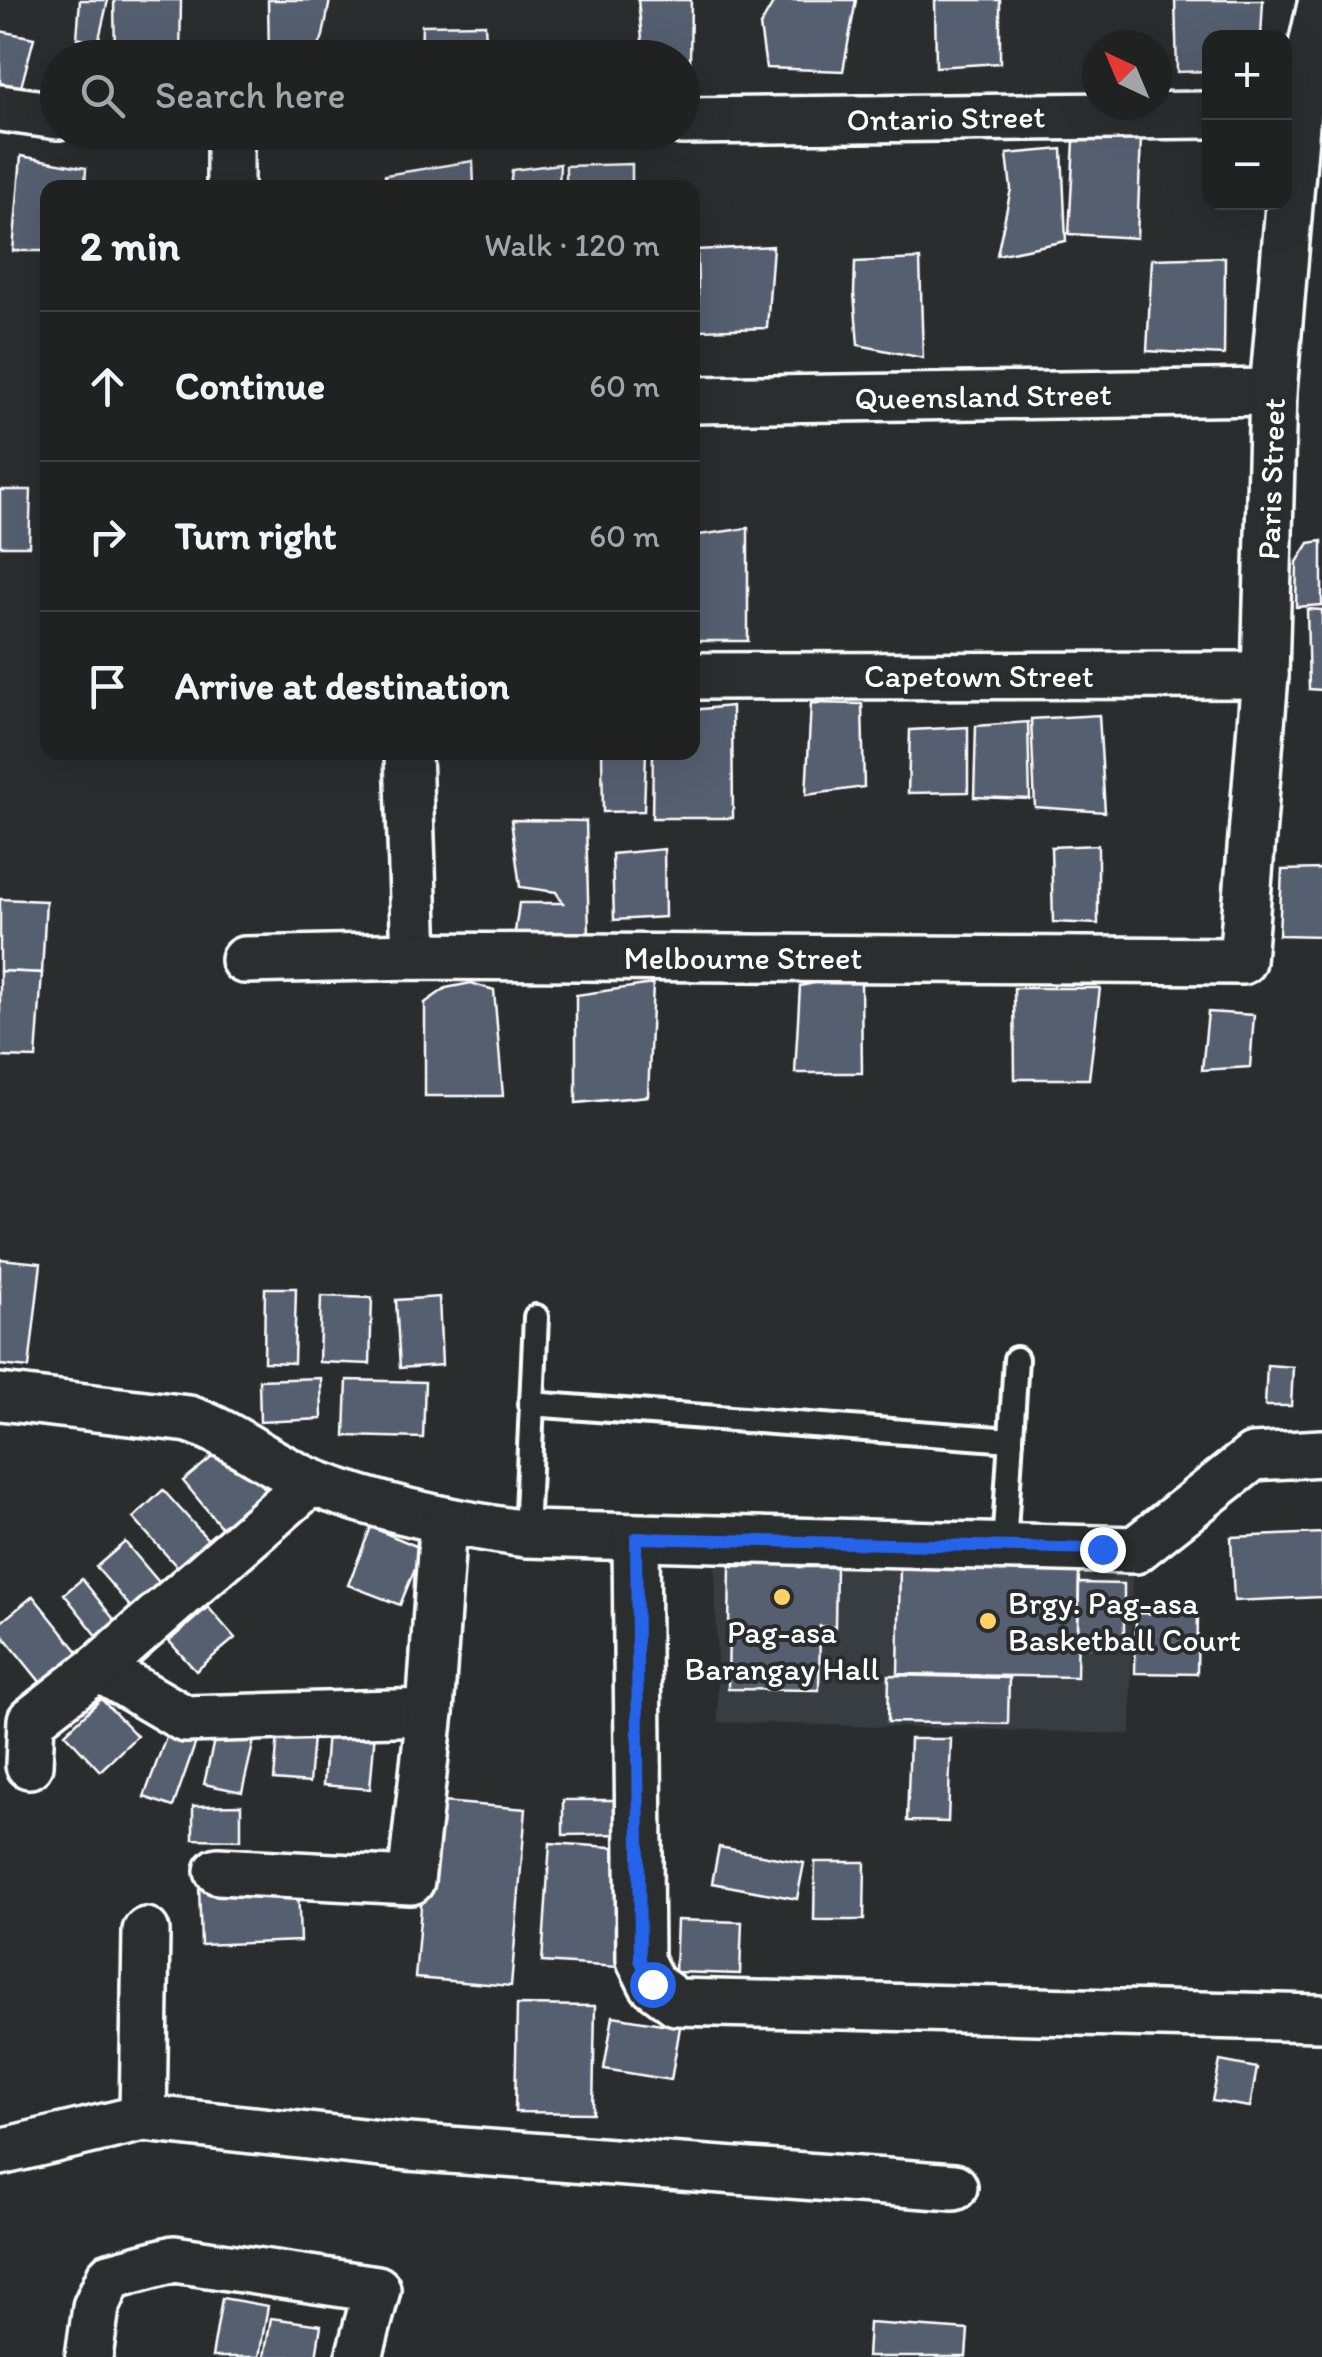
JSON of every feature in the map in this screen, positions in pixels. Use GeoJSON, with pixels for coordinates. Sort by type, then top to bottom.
{"type":"FeatureCollection","features":[{"type":"Feature","properties":{"kind":"street","name":"Paris Street"},"geometry":{"type":"LineString","coordinates":[[1292,110],[1322,0]]}},
{"type":"Feature","properties":{"kind":"street"},"geometry":{"type":"LineString","coordinates":[[0,108],[40,114]]}},
{"type":"Feature","properties":{"kind":"street","name":"Ontario Street"},"geometry":{"type":"LineString","coordinates":[[700,121],[1202,114]]}},
{"type":"Feature","properties":{"kind":"street","name":"Paris Street"},"geometry":{"type":"LineString","coordinates":[[1242,961],[1265,675],[1273,392],[1291,120]]}},
{"type":"Feature","properties":{"kind":"street"},"geometry":{"type":"LineString","coordinates":[[230,150],[230,180]]}},
{"type":"Feature","properties":{"kind":"street","name":"Queensland Street"},"geometry":{"type":"LineString","coordinates":[[700,400],[1273,392]]}},
{"type":"Feature","properties":{"kind":"street","name":"Capetown Street"},"geometry":{"type":"LineString","coordinates":[[700,676],[1265,675]]}},
{"type":"Feature","properties":{"kind":"street"},"geometry":{"type":"LineString","coordinates":[[408,760],[414,956]]}},
{"type":"Feature","properties":{"kind":"street","name":"Melbourne Street"},"geometry":{"type":"LineString","coordinates":[[244,960],[414,956],[1242,961]]}},
{"type":"Feature","properties":{"kind":"street"},"geometry":{"type":"LineString","coordinates":[[0,1397],[189,1419],[216,1428],[311,1482],[443,1523],[526,1534],[1135,1550],[1252,1457],[1322,1453]]}},
{"type":"Feature","properties":{"kind":"street"},"geometry":{"type":"LineString","coordinates":[[29,1765],[31,1720],[98,1668],[311,1482]]}},
{"type":"Feature","properties":{"kind":"street"},"geometry":{"type":"LineString","coordinates":[[218,1871],[410,1881],[430,1712],[443,1523]]}},
{"type":"Feature","properties":{"kind":"street"},"geometry":{"type":"LineString","coordinates":[[636,1538],[640,1960],[652,1984],[676,2002],[1320,2018]]}},
{"type":"Feature","properties":{"kind":"street"},"geometry":{"type":"LineString","coordinates":[[98,1668],[185,1719],[430,1712]]}},
{"type":"Feature","properties":{"kind":"street"},"geometry":{"type":"LineString","coordinates":[[143,2118],[146,1931]]}},
{"type":"Feature","properties":{"kind":"street"},"geometry":{"type":"LineString","coordinates":[[0,2152],[143,2118],[426,2148],[954,2186]]}},
{"type":"Feature","properties":{"kind":"street"},"geometry":{"type":"LineString","coordinates":[[89,2357],[96,2307],[110,2276],[174,2258],[377,2290],[359,2357]]}},
{"type":"Feature","properties":{"kind":"lane"},"geometry":{"type":"LineString","coordinates":[[526,1534],[536,1316]]}},
{"type":"Feature","properties":{"kind":"lane"},"geometry":{"type":"LineString","coordinates":[[1004,1547],[1016,1359]]}},
{"type":"Feature","properties":{"kind":"lane"},"geometry":{"type":"LineString","coordinates":[[530,1404],[1011,1440]]}},
{"type":"Feature","properties":{"kind":"shaded area"},"geometry":{"type":"Polygon","coordinates":[[[715,1557],[1132,1563],[1131,1734],[718,1722],[715,1557]]]}},
{"type":"Feature","properties":{"kind":"building"},"geometry":{"type":"Polygon","coordinates":[[[80,0],[108,0],[99,40],[77,38],[80,0]]]}},
{"type":"Feature","properties":{"kind":"building"},"geometry":{"type":"Polygon","coordinates":[[[114,0],[181,0],[180,40],[115,40],[114,0]]]}},
{"type":"Feature","properties":{"kind":"building"},"geometry":{"type":"Polygon","coordinates":[[[268,0],[330,0],[321,40],[269,40],[268,0]]]}},
{"type":"Feature","properties":{"kind":"building"},"geometry":{"type":"Polygon","coordinates":[[[638,0],[691,0],[690,40],[642,40],[638,0]]]}},
{"type":"Feature","properties":{"kind":"building"},"geometry":{"type":"Polygon","coordinates":[[[775,0],[856,0],[843,71],[766,68],[760,26],[775,0]]]}},
{"type":"Feature","properties":{"kind":"building"},"geometry":{"type":"Polygon","coordinates":[[[935,0],[1000,0],[1000,63],[936,67],[935,0]]]}},
{"type":"Feature","properties":{"kind":"building"},"geometry":{"type":"Polygon","coordinates":[[[1175,0],[1263,0],[1261,30],[1202,30],[1202,71],[1177,72],[1175,0]]]}},
{"type":"Feature","properties":{"kind":"building"},"geometry":{"type":"Polygon","coordinates":[[[485,24],[486,40],[422,40],[422,25],[485,24]]]}},
{"type":"Feature","properties":{"kind":"building"},"geometry":{"type":"Polygon","coordinates":[[[0,31],[34,38],[21,87],[0,86],[0,31]]]}},
{"type":"Feature","properties":{"kind":"building"},"geometry":{"type":"Polygon","coordinates":[[[1141,137],[1137,238],[1069,234],[1074,141],[1141,137]]]}},
{"type":"Feature","properties":{"kind":"building"},"geometry":{"type":"Polygon","coordinates":[[[1062,149],[1066,241],[997,255],[1011,189],[1007,154],[1062,149]]]}},
{"type":"Feature","properties":{"kind":"building"},"geometry":{"type":"Polygon","coordinates":[[[21,156],[86,168],[85,180],[40,180],[40,251],[13,251],[21,156]]]}},
{"type":"Feature","properties":{"kind":"building"},"geometry":{"type":"Polygon","coordinates":[[[473,161],[474,180],[385,180],[385,175],[473,161]]]}},
{"type":"Feature","properties":{"kind":"building"},"geometry":{"type":"Polygon","coordinates":[[[560,164],[559,180],[511,180],[512,170],[560,164]]]}},
{"type":"Feature","properties":{"kind":"building"},"geometry":{"type":"Polygon","coordinates":[[[632,164],[632,180],[566,180],[566,166],[632,164]]]}},
{"type":"Feature","properties":{"kind":"building"},"geometry":{"type":"Polygon","coordinates":[[[773,246],[767,328],[700,330],[700,250],[773,246]]]}},
{"type":"Feature","properties":{"kind":"building"},"geometry":{"type":"Polygon","coordinates":[[[1225,257],[1224,355],[1147,351],[1152,259],[1225,257]]]}},
{"type":"Feature","properties":{"kind":"building"},"geometry":{"type":"Polygon","coordinates":[[[920,259],[923,358],[858,345],[855,262],[920,259]]]}},
{"type":"Feature","properties":{"kind":"building"},"geometry":{"type":"Polygon","coordinates":[[[0,490],[31,490],[29,546],[0,546],[0,490]]]}},
{"type":"Feature","properties":{"kind":"building"},"geometry":{"type":"Polygon","coordinates":[[[748,528],[748,641],[700,641],[700,535],[748,528]]]}},
{"type":"Feature","properties":{"kind":"building"},"geometry":{"type":"Polygon","coordinates":[[[1322,541],[1322,605],[1296,607],[1297,562],[1309,543],[1322,541]]]}},
{"type":"Feature","properties":{"kind":"building"},"geometry":{"type":"Polygon","coordinates":[[[1307,609],[1322,610],[1322,690],[1309,689],[1307,609]]]}},
{"type":"Feature","properties":{"kind":"building"},"geometry":{"type":"Polygon","coordinates":[[[811,703],[862,704],[864,787],[806,795],[811,703]]]}},
{"type":"Feature","properties":{"kind":"building"},"geometry":{"type":"Polygon","coordinates":[[[732,706],[733,818],[652,818],[653,760],[700,760],[700,709],[732,706]]]}},
{"type":"Feature","properties":{"kind":"building"},"geometry":{"type":"Polygon","coordinates":[[[1099,715],[1105,812],[1035,807],[1031,719],[1099,715]]]}},
{"type":"Feature","properties":{"kind":"building"},"geometry":{"type":"Polygon","coordinates":[[[1028,722],[1030,799],[974,797],[976,726],[1028,722]]]}},
{"type":"Feature","properties":{"kind":"building"},"geometry":{"type":"Polygon","coordinates":[[[968,727],[968,792],[908,793],[910,730],[968,727]]]}},
{"type":"Feature","properties":{"kind":"building"},"geometry":{"type":"Polygon","coordinates":[[[602,760],[646,760],[644,811],[603,812],[602,760]]]}},
{"type":"Feature","properties":{"kind":"building"},"geometry":{"type":"Polygon","coordinates":[[[511,820],[586,821],[589,935],[514,939],[519,903],[563,903],[556,892],[520,887],[511,820]]]}},
{"type":"Feature","properties":{"kind":"building"},"geometry":{"type":"Polygon","coordinates":[[[1098,845],[1098,924],[1053,922],[1051,847],[1098,845]]]}},
{"type":"Feature","properties":{"kind":"building"},"geometry":{"type":"Polygon","coordinates":[[[664,849],[665,917],[614,920],[612,854],[664,849]]]}},
{"type":"Feature","properties":{"kind":"building"},"geometry":{"type":"Polygon","coordinates":[[[1322,869],[1322,936],[1279,935],[1282,870],[1322,869]]]}},
{"type":"Feature","properties":{"kind":"building"},"geometry":{"type":"Polygon","coordinates":[[[0,899],[46,901],[42,973],[0,971],[0,899]]]}},
{"type":"Feature","properties":{"kind":"building"},"geometry":{"type":"Polygon","coordinates":[[[0,971],[42,973],[36,1058],[0,1057],[0,971]]]}},
{"type":"Feature","properties":{"kind":"building"},"geometry":{"type":"Polygon","coordinates":[[[824,981],[861,983],[862,1073],[795,1073],[800,986],[824,981]]]}},
{"type":"Feature","properties":{"kind":"building"},"geometry":{"type":"Polygon","coordinates":[[[471,983],[494,990],[503,1096],[425,1096],[425,1003],[446,988],[471,983]]]}},
{"type":"Feature","properties":{"kind":"building"},"geometry":{"type":"Polygon","coordinates":[[[653,984],[648,1096],[576,1103],[576,995],[653,984]]]}},
{"type":"Feature","properties":{"kind":"building"},"geometry":{"type":"Polygon","coordinates":[[[1014,988],[1100,988],[1089,1079],[1015,1079],[1014,988]]]}},
{"type":"Feature","properties":{"kind":"building"},"geometry":{"type":"Polygon","coordinates":[[[1208,1012],[1254,1015],[1250,1067],[1202,1070],[1208,1012]]]}},
{"type":"Feature","properties":{"kind":"building"},"geometry":{"type":"Polygon","coordinates":[[[0,1259],[41,1263],[29,1368],[0,1365],[0,1259]]]}},
{"type":"Feature","properties":{"kind":"building"},"geometry":{"type":"Polygon","coordinates":[[[265,1288],[296,1288],[294,1363],[264,1362],[265,1288]]]}},
{"type":"Feature","properties":{"kind":"building"},"geometry":{"type":"Polygon","coordinates":[[[321,1296],[372,1298],[370,1364],[319,1362],[321,1296]]]}},
{"type":"Feature","properties":{"kind":"building"},"geometry":{"type":"Polygon","coordinates":[[[439,1297],[442,1365],[400,1368],[396,1300],[439,1297]]]}},
{"type":"Feature","properties":{"kind":"building"},"geometry":{"type":"Polygon","coordinates":[[[1267,1365],[1293,1367],[1291,1406],[1265,1406],[1267,1365]]]}},
{"type":"Feature","properties":{"kind":"building"},"geometry":{"type":"Polygon","coordinates":[[[321,1378],[322,1419],[260,1422],[259,1380],[321,1378]]]}},
{"type":"Feature","properties":{"kind":"building"},"geometry":{"type":"Polygon","coordinates":[[[347,1380],[425,1382],[423,1438],[345,1436],[347,1380]]]}},
{"type":"Feature","properties":{"kind":"building"},"geometry":{"type":"Polygon","coordinates":[[[228,1444],[271,1496],[226,1533],[183,1481],[228,1444]]]}},
{"type":"Feature","properties":{"kind":"building"},"geometry":{"type":"Polygon","coordinates":[[[163,1490],[220,1553],[189,1580],[133,1518],[163,1490]]]}},
{"type":"Feature","properties":{"kind":"building"},"geometry":{"type":"Polygon","coordinates":[[[371,1527],[423,1549],[400,1605],[348,1585],[371,1527]]]}},
{"type":"Feature","properties":{"kind":"building"},"geometry":{"type":"Polygon","coordinates":[[[1322,1533],[1322,1597],[1234,1601],[1231,1537],[1322,1533]]]}},
{"type":"Feature","properties":{"kind":"building"},"geometry":{"type":"Polygon","coordinates":[[[125,1542],[168,1593],[140,1618],[96,1567],[125,1542]]]}},
{"type":"Feature","properties":{"kind":"building","name":"Pag-asa Barangay Hall"},"geometry":{"type":"Polygon","coordinates":[[[755,1559],[798,1560],[798,1567],[836,1567],[835,1627],[820,1626],[819,1690],[728,1689],[730,1566],[755,1566],[755,1559]]]}},
{"type":"Feature","properties":{"kind":"building","name":"Brgy. Pag-asa Basketball Court"},"geometry":{"type":"Polygon","coordinates":[[[900,1565],[1079,1569],[1077,1677],[898,1674],[900,1565]]]}},
{"type":"Feature","properties":{"kind":"building"},"geometry":{"type":"Polygon","coordinates":[[[82,1579],[120,1627],[102,1642],[64,1594],[82,1579]]]}},
{"type":"Feature","properties":{"kind":"building"},"geometry":{"type":"Polygon","coordinates":[[[1079,1583],[1124,1584],[1124,1646],[1078,1647],[1079,1583]]]}},
{"type":"Feature","properties":{"kind":"building"},"geometry":{"type":"Polygon","coordinates":[[[33,1596],[79,1653],[41,1683],[0,1632],[0,1623],[33,1596]]]}},
{"type":"Feature","properties":{"kind":"building"},"geometry":{"type":"Polygon","coordinates":[[[208,1607],[235,1638],[196,1671],[169,1641],[208,1607]]]}},
{"type":"Feature","properties":{"kind":"building"},"geometry":{"type":"Polygon","coordinates":[[[1136,1613],[1198,1614],[1197,1674],[1135,1673],[1136,1613]]]}},
{"type":"Feature","properties":{"kind":"building"},"geometry":{"type":"Polygon","coordinates":[[[889,1675],[1009,1678],[1008,1724],[888,1722],[889,1675]]]}},
{"type":"Feature","properties":{"kind":"building"},"geometry":{"type":"Polygon","coordinates":[[[101,1699],[137,1736],[100,1771],[65,1733],[101,1699]]]}},
{"type":"Feature","properties":{"kind":"building"},"geometry":{"type":"Polygon","coordinates":[[[328,1717],[376,1720],[370,1789],[323,1785],[328,1717]]]}},
{"type":"Feature","properties":{"kind":"building"},"geometry":{"type":"Polygon","coordinates":[[[279,1723],[314,1725],[309,1783],[274,1780],[279,1723]]]}},
{"type":"Feature","properties":{"kind":"building"},"geometry":{"type":"Polygon","coordinates":[[[170,1726],[198,1736],[173,1807],[144,1797],[170,1726]]]}},
{"type":"Feature","properties":{"kind":"building"},"geometry":{"type":"Polygon","coordinates":[[[217,1727],[255,1736],[242,1792],[204,1784],[217,1727]]]}},
{"type":"Feature","properties":{"kind":"building"},"geometry":{"type":"Polygon","coordinates":[[[910,1739],[951,1739],[948,1822],[907,1821],[910,1739]]]}},
{"type":"Feature","properties":{"kind":"building"},"geometry":{"type":"Polygon","coordinates":[[[563,1800],[623,1800],[624,1834],[563,1835],[563,1800]]]}},
{"type":"Feature","properties":{"kind":"building"},"geometry":{"type":"Polygon","coordinates":[[[430,1801],[526,1809],[511,1986],[415,1978],[430,1801]]]}},
{"type":"Feature","properties":{"kind":"building"},"geometry":{"type":"Polygon","coordinates":[[[241,1805],[241,1840],[193,1839],[193,1806],[241,1805]]]}},
{"type":"Feature","properties":{"kind":"building"},"geometry":{"type":"Polygon","coordinates":[[[550,1843],[626,1848],[618,1967],[542,1962],[550,1843]]]}},
{"type":"Feature","properties":{"kind":"building"},"geometry":{"type":"Polygon","coordinates":[[[719,1847],[804,1863],[797,1899],[712,1883],[719,1847]]]}},
{"type":"Feature","properties":{"kind":"building"},"geometry":{"type":"Polygon","coordinates":[[[815,1862],[865,1862],[864,1920],[814,1920],[815,1862]]]}},
{"type":"Feature","properties":{"kind":"building"},"geometry":{"type":"Polygon","coordinates":[[[298,1883],[300,1941],[201,1945],[199,1886],[298,1883]]]}},
{"type":"Feature","properties":{"kind":"building"},"geometry":{"type":"Polygon","coordinates":[[[677,1920],[742,1922],[740,1974],[675,1972],[677,1920]]]}},
{"type":"Feature","properties":{"kind":"building"},"geometry":{"type":"Polygon","coordinates":[[[517,2005],[595,2006],[593,2113],[515,2112],[517,2005]]]}},
{"type":"Feature","properties":{"kind":"building"},"geometry":{"type":"Polygon","coordinates":[[[613,2016],[680,2027],[671,2080],[604,2069],[613,2016]]]}},
{"type":"Feature","properties":{"kind":"building"},"geometry":{"type":"Polygon","coordinates":[[[1220,2061],[1257,2068],[1250,2107],[1212,2101],[1220,2061]]]}},
{"type":"Feature","properties":{"kind":"building"},"geometry":{"type":"Polygon","coordinates":[[[222,2298],[268,2306],[259,2357],[212,2357],[222,2298]]]}},
{"type":"Feature","properties":{"kind":"building"},"geometry":{"type":"Polygon","coordinates":[[[271,2318],[321,2325],[316,2357],[264,2357],[271,2318]]]}},
{"type":"Feature","properties":{"kind":"building"},"geometry":{"type":"Polygon","coordinates":[[[869,2323],[968,2330],[966,2357],[867,2357],[869,2323]]]}},
{"type":"Feature","properties":{"kind":"place","name":"Pag-asa Barangay Hall"},"geometry":{"type":"Point","coordinates":[782,1597]}},
{"type":"Feature","properties":{"kind":"place","name":"Brgy. Pag-asa Basketball Court"},"geometry":{"type":"Point","coordinates":[988,1621]}},
{"type":"Feature","properties":{"kind":"route"},"geometry":{"type":"LineString","coordinates":[[652,1984],[640,1960],[636,1538],[1102,1549]]}}]}
